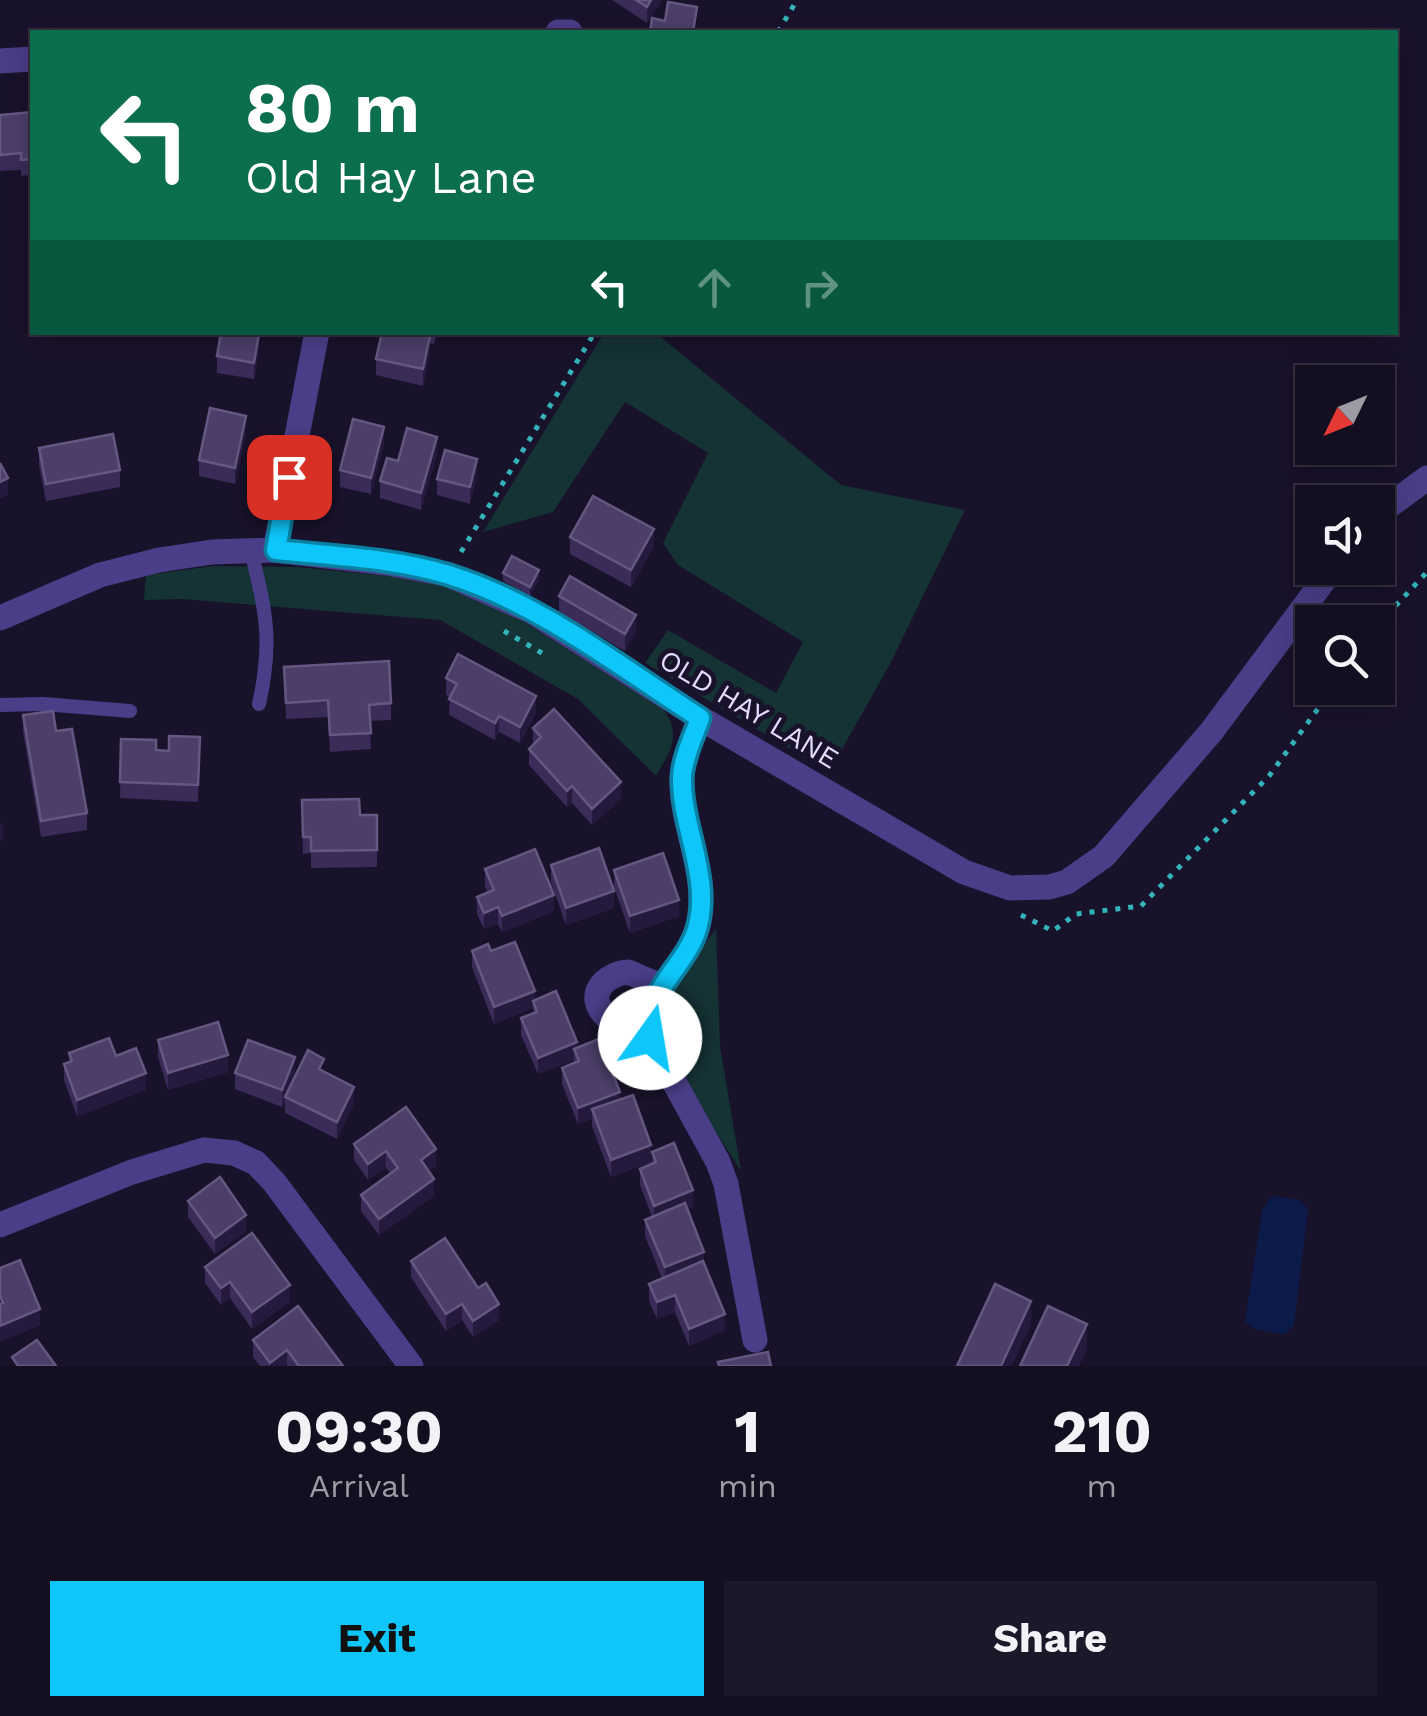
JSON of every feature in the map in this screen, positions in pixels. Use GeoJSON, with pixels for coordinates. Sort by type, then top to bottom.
{"type":"FeatureCollection","features":[{"type":"Feature","properties":{"kind":"street"},"geometry":{"type":"LineString","coordinates":[[0,61],[30,59]]}},
{"type":"Feature","properties":{"kind":"street"},"geometry":{"type":"LineString","coordinates":[[263,550],[316,335]]}},
{"type":"Feature","properties":{"kind":"street"},"geometry":{"type":"LineString","coordinates":[[1395,502],[1427,478]]}},
{"type":"Feature","properties":{"kind":"street","name":"OLD HAY LANE"},"geometry":{"type":"LineString","coordinates":[[0,618],[114,572],[159,560],[263,550],[448,574],[531,611],[700,718],[964,872],[1010,888],[1049,887],[1067,882],[1104,856],[1211,732],[1320,585]]}},
{"type":"Feature","properties":{"kind":"street"},"geometry":{"type":"LineString","coordinates":[[700,718],[682,780],[696,853],[701,908],[697,931],[652,1004],[647,1028],[726,1184],[755,1340]]}},
{"type":"Feature","properties":{"kind":"street"},"geometry":{"type":"LineString","coordinates":[[647,1028],[618,1023],[606,1016],[598,1003],[598,988],[604,979],[628,972],[663,987]]}},
{"type":"Feature","properties":{"kind":"street"},"geometry":{"type":"LineString","coordinates":[[0,1225],[170,1158],[204,1150],[234,1154],[256,1162],[274,1182],[411,1366]]}},
{"type":"Feature","properties":{"kind":"lane"},"geometry":{"type":"LineString","coordinates":[[258,704],[269,640],[263,550]]}},
{"type":"Feature","properties":{"kind":"lane"},"geometry":{"type":"LineString","coordinates":[[0,705],[130,711]]}},
{"type":"Feature","properties":{"kind":"path"},"geometry":{"type":"LineString","coordinates":[[779,30],[797,0]]}},
{"type":"Feature","properties":{"kind":"path"},"geometry":{"type":"LineString","coordinates":[[448,574],[593,335]]}},
{"type":"Feature","properties":{"kind":"path"},"geometry":{"type":"LineString","coordinates":[[1395,607],[1427,572]]}},
{"type":"Feature","properties":{"kind":"path"},"geometry":{"type":"LineString","coordinates":[[1012,910],[1053,931],[1076,914],[1140,906],[1270,776],[1321,705]]}},
{"type":"Feature","properties":{"kind":"green space"},"geometry":{"type":"Polygon","coordinates":[[[603,335],[658,335],[841,485],[965,510],[889,666],[829,772],[645,663],[668,630],[776,693],[803,642],[678,565],[663,543],[708,453],[625,402],[553,512],[483,532],[603,335]]]}},
{"type":"Feature","properties":{"kind":"green space"},"geometry":{"type":"Polygon","coordinates":[[[213,566],[297,567],[427,580],[482,596],[663,708],[672,727],[670,750],[656,776],[578,699],[440,620],[181,599],[144,600],[146,575],[213,566]]]}},
{"type":"Feature","properties":{"kind":"green space"},"geometry":{"type":"Polygon","coordinates":[[[716,929],[720,1046],[741,1171],[676,1062],[664,1017],[673,990],[716,929]]]}},
{"type":"Feature","properties":{"kind":"water"},"geometry":{"type":"Polygon","coordinates":[[[1276,1196],[1299,1200],[1308,1209],[1294,1325],[1284,1335],[1255,1329],[1245,1322],[1262,1211],[1269,1199],[1276,1196]]]}},
{"type":"Feature","properties":{"kind":"building"},"geometry":{"type":"Polygon","coordinates":[[[668,2],[697,7],[693,30],[650,30],[652,18],[665,21],[668,2]]]}},
{"type":"Feature","properties":{"kind":"building"},"geometry":{"type":"Polygon","coordinates":[[[30,112],[30,159],[21,160],[21,153],[0,155],[0,115],[30,112]]]}},
{"type":"Feature","properties":{"kind":"building"},"geometry":{"type":"Polygon","coordinates":[[[220,335],[259,335],[254,363],[217,356],[220,335]]]}},
{"type":"Feature","properties":{"kind":"building"},"geometry":{"type":"Polygon","coordinates":[[[381,335],[430,336],[423,369],[376,359],[381,335]]]}},
{"type":"Feature","properties":{"kind":"building"},"geometry":{"type":"Polygon","coordinates":[[[210,408],[246,416],[235,468],[199,460],[210,408]]]}},
{"type":"Feature","properties":{"kind":"building"},"geometry":{"type":"Polygon","coordinates":[[[353,419],[384,427],[371,478],[340,470],[353,419]]]}},
{"type":"Feature","properties":{"kind":"building"},"geometry":{"type":"Polygon","coordinates":[[[407,428],[437,437],[421,493],[380,481],[387,458],[398,461],[407,428]]]}},
{"type":"Feature","properties":{"kind":"building"},"geometry":{"type":"Polygon","coordinates":[[[113,434],[120,470],[46,484],[39,448],[113,434]]]}},
{"type":"Feature","properties":{"kind":"building"},"geometry":{"type":"Polygon","coordinates":[[[445,450],[477,459],[470,487],[437,479],[445,450]]]}},
{"type":"Feature","properties":{"kind":"building"},"geometry":{"type":"Polygon","coordinates":[[[0,463],[8,478],[0,482],[0,463]]]}},
{"type":"Feature","properties":{"kind":"building"},"geometry":{"type":"Polygon","coordinates":[[[593,496],[654,529],[631,570],[570,537],[593,496]]]}},
{"type":"Feature","properties":{"kind":"building"},"geometry":{"type":"Polygon","coordinates":[[[512,556],[539,570],[530,587],[503,573],[512,556]]]}},
{"type":"Feature","properties":{"kind":"building"},"geometry":{"type":"Polygon","coordinates":[[[570,576],[636,615],[625,634],[559,596],[570,576]]]}},
{"type":"Feature","properties":{"kind":"building"},"geometry":{"type":"Polygon","coordinates":[[[458,654],[536,696],[520,727],[499,716],[495,723],[449,699],[457,684],[446,678],[458,654]]]}},
{"type":"Feature","properties":{"kind":"building"},"geometry":{"type":"Polygon","coordinates":[[[389,661],[391,703],[369,705],[371,733],[330,735],[328,700],[286,703],[284,667],[389,661]]]}},
{"type":"Feature","properties":{"kind":"building"},"geometry":{"type":"Polygon","coordinates":[[[554,709],[621,782],[592,809],[572,786],[567,791],[529,749],[541,737],[533,728],[554,709]]]}},
{"type":"Feature","properties":{"kind":"building"},"geometry":{"type":"Polygon","coordinates":[[[53,711],[56,731],[72,729],[87,813],[41,821],[23,715],[53,711]]]}},
{"type":"Feature","properties":{"kind":"building"},"geometry":{"type":"Polygon","coordinates":[[[169,736],[200,737],[198,785],[120,782],[121,739],[156,740],[156,750],[169,751],[169,736]]]}},
{"type":"Feature","properties":{"kind":"building"},"geometry":{"type":"Polygon","coordinates":[[[359,799],[360,815],[377,815],[377,850],[311,851],[311,837],[303,837],[302,800],[359,799]]]}},
{"type":"Feature","properties":{"kind":"building"},"geometry":{"type":"Polygon","coordinates":[[[599,848],[614,891],[566,908],[551,865],[599,848]]]}},
{"type":"Feature","properties":{"kind":"building"},"geometry":{"type":"Polygon","coordinates":[[[535,849],[554,895],[502,916],[498,907],[484,913],[477,897],[494,890],[485,869],[535,849]]]}},
{"type":"Feature","properties":{"kind":"building"},"geometry":{"type":"Polygon","coordinates":[[[663,853],[679,900],[630,916],[614,870],[663,853]]]}},
{"type":"Feature","properties":{"kind":"building"},"geometry":{"type":"Polygon","coordinates":[[[515,942],[535,991],[494,1007],[472,951],[488,944],[491,951],[515,942]]]}},
{"type":"Feature","properties":{"kind":"building"},"geometry":{"type":"Polygon","coordinates":[[[556,991],[577,1042],[538,1058],[521,1018],[537,1012],[533,1001],[556,991]]]}},
{"type":"Feature","properties":{"kind":"building"},"geometry":{"type":"Polygon","coordinates":[[[218,1022],[228,1055],[168,1073],[158,1040],[218,1022]]]}},
{"type":"Feature","properties":{"kind":"building"},"geometry":{"type":"Polygon","coordinates":[[[109,1038],[116,1056],[136,1048],[146,1073],[77,1100],[64,1064],[72,1061],[69,1053],[109,1038]]]}},
{"type":"Feature","properties":{"kind":"building"},"geometry":{"type":"Polygon","coordinates":[[[599,1039],[620,1092],[578,1108],[562,1068],[579,1061],[574,1049],[599,1039]]]}},
{"type":"Feature","properties":{"kind":"building"},"geometry":{"type":"Polygon","coordinates":[[[248,1040],[295,1057],[282,1090],[235,1073],[248,1040]]]}},
{"type":"Feature","properties":{"kind":"building"},"geometry":{"type":"Polygon","coordinates":[[[308,1050],[324,1059],[319,1069],[354,1087],[337,1122],[285,1097],[308,1050]]]}},
{"type":"Feature","properties":{"kind":"building"},"geometry":{"type":"Polygon","coordinates":[[[633,1095],[651,1145],[611,1160],[592,1109],[633,1095]]]}},
{"type":"Feature","properties":{"kind":"building"},"geometry":{"type":"Polygon","coordinates":[[[406,1107],[436,1149],[421,1160],[434,1179],[379,1219],[361,1195],[398,1168],[386,1151],[368,1164],[354,1144],[406,1107]]]}},
{"type":"Feature","properties":{"kind":"building"},"geometry":{"type":"Polygon","coordinates":[[[674,1143],[693,1190],[654,1206],[640,1169],[656,1162],[652,1152],[674,1143]]]}},
{"type":"Feature","properties":{"kind":"building"},"geometry":{"type":"Polygon","coordinates":[[[220,1177],[246,1215],[215,1238],[188,1201],[220,1177]]]}},
{"type":"Feature","properties":{"kind":"building"},"geometry":{"type":"Polygon","coordinates":[[[685,1203],[704,1252],[665,1267],[645,1220],[685,1203]]]}},
{"type":"Feature","properties":{"kind":"building"},"geometry":{"type":"Polygon","coordinates":[[[252,1233],[290,1285],[252,1312],[230,1282],[221,1288],[205,1267],[252,1233]]]}},
{"type":"Feature","properties":{"kind":"building"},"geometry":{"type":"Polygon","coordinates":[[[445,1238],[478,1288],[486,1283],[499,1304],[473,1321],[462,1304],[446,1314],[411,1261],[445,1238]]]}},
{"type":"Feature","properties":{"kind":"building"},"geometry":{"type":"Polygon","coordinates":[[[20,1260],[40,1309],[0,1326],[0,1268],[20,1260]]]}},
{"type":"Feature","properties":{"kind":"building"},"geometry":{"type":"Polygon","coordinates":[[[703,1261],[725,1314],[689,1329],[675,1295],[657,1302],[649,1284],[703,1261]]]}},
{"type":"Feature","properties":{"kind":"building"},"geometry":{"type":"Polygon","coordinates":[[[995,1284],[1031,1301],[1001,1366],[957,1366],[995,1284]]]}},
{"type":"Feature","properties":{"kind":"building"},"geometry":{"type":"Polygon","coordinates":[[[298,1306],[343,1366],[299,1366],[287,1350],[270,1363],[253,1340],[298,1306]]]}},
{"type":"Feature","properties":{"kind":"building"},"geometry":{"type":"Polygon","coordinates":[[[1048,1306],[1087,1324],[1067,1366],[1020,1366],[1048,1306]]]}},
{"type":"Feature","properties":{"kind":"building"},"geometry":{"type":"Polygon","coordinates":[[[37,1340],[56,1366],[18,1366],[12,1357],[37,1340]]]}},
{"type":"Feature","properties":{"kind":"building"},"geometry":{"type":"Polygon","coordinates":[[[768,1352],[771,1366],[719,1366],[718,1362],[768,1352]]]}},
{"type":"Feature","properties":{"kind":"route"},"geometry":{"type":"LineString","coordinates":[[289,477],[276,550],[448,574],[494,592],[531,611],[700,718],[682,780],[696,853],[701,908],[697,931],[652,1004],[647,1019],[650,1038]]}}]}
